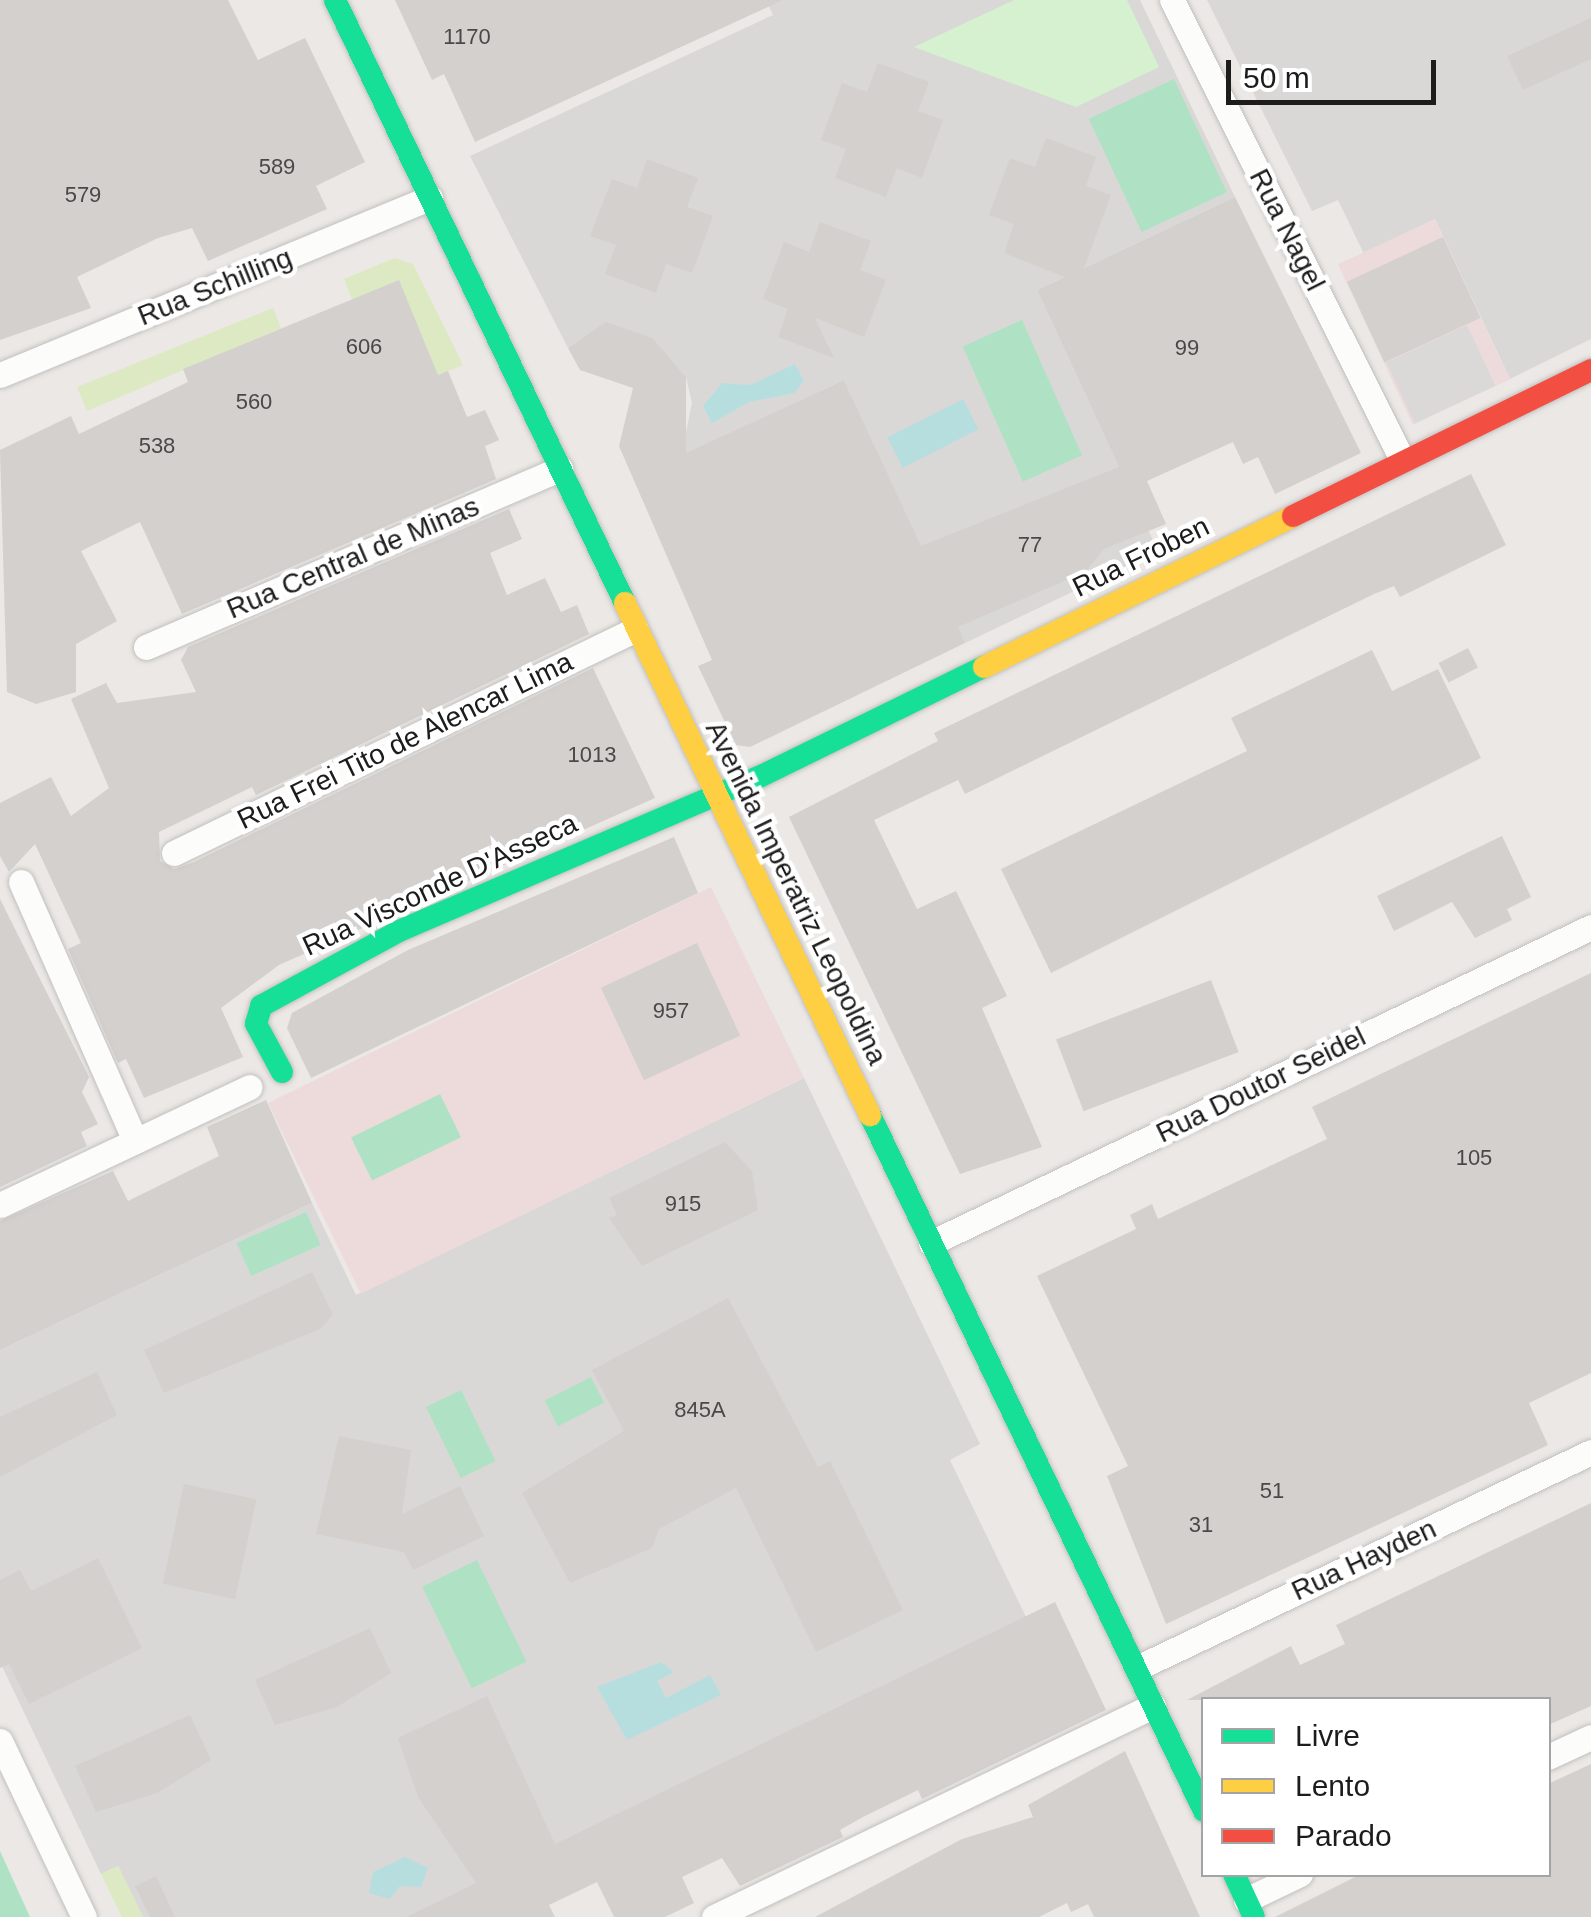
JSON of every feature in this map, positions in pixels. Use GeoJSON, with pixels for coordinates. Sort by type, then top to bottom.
{"type":"FeatureCollection","features":[{"type":"Feature","properties":{"kind":"main road","name":"Avenida Imperatriz Leopoldina"},"geometry":{"type":"LineString","coordinates":[[335,0],[1201,1804]]}},
{"type":"Feature","properties":{"kind":"main road","name":"Rua Froben"},"geometry":{"type":"LineString","coordinates":[[714,792],[1591,370]]}},
{"type":"Feature","properties":{"kind":"main road","name":"Rua Visconde D'Asseca"},"geometry":{"type":"LineString","coordinates":[[282,1072],[256,1024],[261,1006],[399,931],[714,792]]}},
{"type":"Feature","properties":{"kind":"main road"},"geometry":{"type":"LineString","coordinates":[[1235,1877],[1250,1908]]}},
{"type":"Feature","properties":{"kind":"street","name":"Rua Nagel"},"geometry":{"type":"LineString","coordinates":[[1172,0],[1402,460]]}},
{"type":"Feature","properties":{"kind":"street","name":"Rua Schilling"},"geometry":{"type":"LineString","coordinates":[[0,375],[430,198]]}},
{"type":"Feature","properties":{"kind":"street","name":"Rua Central de Minas"},"geometry":{"type":"LineString","coordinates":[[146,647],[560,469]]}},
{"type":"Feature","properties":{"kind":"street","name":"Rua Frei Tito de Alencar Lima"},"geometry":{"type":"LineString","coordinates":[[174,853],[636,629]]}},
{"type":"Feature","properties":{"kind":"street"},"geometry":{"type":"LineString","coordinates":[[22,882],[135,1142]]}},
{"type":"Feature","properties":{"kind":"street","name":"Rua Doutor Seidel"},"geometry":{"type":"LineString","coordinates":[[931,1243],[1591,927]]}},
{"type":"Feature","properties":{"kind":"street"},"geometry":{"type":"LineString","coordinates":[[0,1205],[250,1087]]}},
{"type":"Feature","properties":{"kind":"street","name":"Rua Hayden"},"geometry":{"type":"LineString","coordinates":[[1137,1668],[1591,1452]]}},
{"type":"Feature","properties":{"kind":"street"},"geometry":{"type":"LineString","coordinates":[[714,1917],[1154,1706]]}},
{"type":"Feature","properties":{"kind":"street"},"geometry":{"type":"LineString","coordinates":[[1551,1756],[1591,1737]]}},
{"type":"Feature","properties":{"kind":"street"},"geometry":{"type":"LineString","coordinates":[[0,1741],[84,1917]]}},
{"type":"Feature","properties":{"kind":"street"},"geometry":{"type":"LineString","coordinates":[[1250,1908],[1296,1877]]}},
{"type":"Feature","properties":{"kind":"shaded area"},"geometry":{"type":"Polygon","coordinates":[[[766,0],[1140,0],[1235,197],[1037,290],[1158,551],[965,643],[844,380],[681,456],[692,403],[686,377],[653,338],[606,323],[568,348],[470,156],[773,15],[766,0]]]}},
{"type":"Feature","properties":{"kind":"shaded area"},"geometry":{"type":"Polygon","coordinates":[[[1207,0],[1591,0],[1591,339],[1510,379],[1435,219],[1364,254],[1338,200],[1312,211],[1207,0]]]}},
{"type":"Feature","properties":{"kind":"shaded area"},"geometry":{"type":"Polygon","coordinates":[[[1435,219],[1510,379],[1413,425],[1338,264],[1435,219]]]}},
{"type":"Feature","properties":{"kind":"shaded area"},"geometry":{"type":"Polygon","coordinates":[[[1467,325],[1495,386],[1415,423],[1386,363],[1467,325]]]}},
{"type":"Feature","properties":{"kind":"shaded area"},"geometry":{"type":"Polygon","coordinates":[[[711,887],[804,1078],[361,1294],[268,1103],[711,887]]]}},
{"type":"Feature","properties":{"kind":"shaded area"},"geometry":{"type":"Polygon","coordinates":[[[804,1078],[980,1444],[950,1460],[1026,1617],[407,1917],[143,1917],[118,1866],[101,1874],[0,1662],[0,1350],[312,1203],[356,1295],[804,1078]]]}},
{"type":"Feature","properties":{"kind":"green space"},"geometry":{"type":"Polygon","coordinates":[[[1014,0],[1127,0],[1159,67],[1076,107],[914,47],[1014,0]]]}},
{"type":"Feature","properties":{"kind":"green space"},"geometry":{"type":"Polygon","coordinates":[[[1174,79],[1227,192],[1142,232],[1089,119],[1174,79]]]}},
{"type":"Feature","properties":{"kind":"green space"},"geometry":{"type":"Polygon","coordinates":[[[395,258],[413,264],[463,365],[438,375],[352,299],[344,279],[395,258]]]}},
{"type":"Feature","properties":{"kind":"green space"},"geometry":{"type":"Polygon","coordinates":[[[273,308],[281,328],[87,411],[77,387],[273,308]]]}},
{"type":"Feature","properties":{"kind":"green space"},"geometry":{"type":"Polygon","coordinates":[[[1022,320],[1082,455],[1023,482],[963,346],[1022,320]]]}},
{"type":"Feature","properties":{"kind":"green space"},"geometry":{"type":"Polygon","coordinates":[[[440,1094],[461,1137],[372,1181],[351,1137],[440,1094]]]}},
{"type":"Feature","properties":{"kind":"green space"},"geometry":{"type":"Polygon","coordinates":[[[306,1212],[321,1245],[251,1276],[237,1243],[306,1212]]]}},
{"type":"Feature","properties":{"kind":"green space"},"geometry":{"type":"Polygon","coordinates":[[[591,1377],[604,1403],[558,1426],[545,1401],[591,1377]]]}},
{"type":"Feature","properties":{"kind":"green space"},"geometry":{"type":"Polygon","coordinates":[[[461,1390],[496,1461],[461,1478],[426,1407],[461,1390]]]}},
{"type":"Feature","properties":{"kind":"green space"},"geometry":{"type":"Polygon","coordinates":[[[477,1560],[527,1662],[472,1688],[422,1587],[477,1560]]]}},
{"type":"Feature","properties":{"kind":"green space"},"geometry":{"type":"Polygon","coordinates":[[[0,1851],[30,1917],[0,1917],[0,1851]]]}},
{"type":"Feature","properties":{"kind":"green space"},"geometry":{"type":"Polygon","coordinates":[[[118,1866],[143,1917],[122,1917],[101,1874],[118,1866]]]}},
{"type":"Feature","properties":{"kind":"water"},"geometry":{"type":"Polygon","coordinates":[[[795,364],[804,381],[794,393],[749,402],[712,423],[703,406],[722,383],[750,385],[795,364]]]}},
{"type":"Feature","properties":{"kind":"water"},"geometry":{"type":"Polygon","coordinates":[[[963,399],[978,429],[903,468],[887,438],[963,399]]]}},
{"type":"Feature","properties":{"kind":"water"},"geometry":{"type":"Polygon","coordinates":[[[661,1662],[674,1672],[657,1681],[666,1698],[710,1675],[721,1695],[627,1740],[597,1687],[661,1662]]]}},
{"type":"Feature","properties":{"kind":"water"},"geometry":{"type":"Polygon","coordinates":[[[405,1857],[428,1868],[421,1887],[400,1886],[390,1899],[369,1893],[373,1872],[405,1857]]]}},
{"type":"Feature","properties":{"kind":"building"},"geometry":{"type":"Polygon","coordinates":[[[0,0],[228,0],[258,60],[305,38],[365,162],[316,186],[327,209],[208,261],[192,228],[158,238],[77,277],[91,308],[0,340],[0,0]]]}},
{"type":"Feature","properties":{"kind":"building"},"geometry":{"type":"Polygon","coordinates":[[[395,0],[783,0],[475,142],[444,74],[432,80],[395,0]]]}},
{"type":"Feature","properties":{"kind":"building"},"geometry":{"type":"Polygon","coordinates":[[[1591,18],[1591,59],[1523,90],[1507,56],[1591,18]]]}},
{"type":"Feature","properties":{"kind":"building"},"geometry":{"type":"Polygon","coordinates":[[[878,63],[929,82],[918,111],[943,120],[922,178],[897,168],[886,197],[835,178],[846,149],[821,140],[842,83],[867,92],[878,63]]]}},
{"type":"Feature","properties":{"kind":"building"},"geometry":{"type":"Polygon","coordinates":[[[1046,138],[1096,157],[1086,186],[1111,195],[1084,268],[1235,197],[1361,453],[1275,494],[1258,457],[1243,464],[1233,442],[1147,481],[1166,524],[1104,549],[1085,572],[958,627],[965,643],[750,747],[736,745],[698,666],[712,660],[619,446],[633,388],[580,370],[568,348],[606,322],[653,338],[686,377],[686,453],[844,380],[921,546],[1119,467],[1037,290],[1065,277],[1004,253],[1014,224],[989,215],[1010,158],[1035,167],[1046,138]]]}},
{"type":"Feature","properties":{"kind":"building"},"geometry":{"type":"Polygon","coordinates":[[[647,159],[698,178],[687,207],[713,216],[692,273],[666,264],[656,293],[605,274],[616,245],[590,236],[612,179],[637,188],[647,159]]]}},
{"type":"Feature","properties":{"kind":"building"},"geometry":{"type":"Polygon","coordinates":[[[820,222],[871,241],[860,270],[886,280],[864,337],[815,318],[834,358],[778,337],[788,309],[763,299],[784,242],[809,252],[820,222]]]}},
{"type":"Feature","properties":{"kind":"building"},"geometry":{"type":"Polygon","coordinates":[[[1443,237],[1481,318],[1385,362],[1347,282],[1443,237]]]}},
{"type":"Feature","properties":{"kind":"building"},"geometry":{"type":"Polygon","coordinates":[[[399,280],[438,375],[448,371],[467,417],[485,410],[499,440],[485,446],[496,479],[182,614],[140,522],[81,551],[117,621],[76,644],[76,692],[36,704],[7,692],[0,450],[71,416],[79,434],[188,382],[183,369],[399,280]]]}},
{"type":"Feature","properties":{"kind":"building"},"geometry":{"type":"Polygon","coordinates":[[[1471,474],[1506,545],[1400,597],[1394,586],[1374,594],[965,794],[958,780],[874,820],[917,909],[956,891],[1007,996],[982,1008],[1042,1147],[960,1174],[789,817],[938,741],[934,733],[1471,474]]]}},
{"type":"Feature","properties":{"kind":"building"},"geometry":{"type":"Polygon","coordinates":[[[509,509],[522,539],[490,553],[507,595],[545,578],[561,612],[577,605],[589,634],[256,795],[252,787],[159,832],[160,861],[174,869],[194,862],[593,668],[655,798],[279,965],[221,1008],[243,1057],[144,1098],[126,1059],[118,1063],[68,949],[81,943],[35,844],[9,872],[0,856],[0,803],[51,777],[71,816],[109,788],[71,699],[106,683],[117,703],[196,692],[181,660],[188,647],[509,509]]]}},
{"type":"Feature","properties":{"kind":"building"},"geometry":{"type":"Polygon","coordinates":[[[1468,648],[1478,668],[1449,683],[1439,663],[1468,648]]]}},
{"type":"Feature","properties":{"kind":"building"},"geometry":{"type":"Polygon","coordinates":[[[1372,650],[1392,691],[1438,669],[1481,758],[1051,973],[1001,869],[1247,751],[1231,718],[1372,650]]]}},
{"type":"Feature","properties":{"kind":"building"},"geometry":{"type":"Polygon","coordinates":[[[1502,836],[1531,897],[1507,909],[1512,920],[1475,938],[1452,902],[1394,931],[1377,896],[1502,836]]]}},
{"type":"Feature","properties":{"kind":"building"},"geometry":{"type":"Polygon","coordinates":[[[674,837],[698,893],[311,1078],[287,1028],[292,1013],[408,950],[674,837]]]}},
{"type":"Feature","properties":{"kind":"building"},"geometry":{"type":"Polygon","coordinates":[[[0,899],[89,1077],[82,1092],[98,1124],[81,1132],[87,1146],[0,1187],[0,899]]]}},
{"type":"Feature","properties":{"kind":"building"},"geometry":{"type":"Polygon","coordinates":[[[697,943],[740,1035],[644,1080],[601,988],[697,943]]]}},
{"type":"Feature","properties":{"kind":"building"},"geometry":{"type":"Polygon","coordinates":[[[1591,973],[1591,1373],[1529,1403],[1548,1445],[1166,1624],[1107,1476],[1128,1466],[1037,1276],[1136,1229],[1130,1215],[1152,1204],[1158,1219],[1327,1139],[1312,1107],[1591,973]]]}},
{"type":"Feature","properties":{"kind":"building"},"geometry":{"type":"Polygon","coordinates":[[[1211,980],[1239,1052],[1084,1111],[1056,1039],[1211,980]]]}},
{"type":"Feature","properties":{"kind":"building"},"geometry":{"type":"Polygon","coordinates":[[[266,1100],[312,1203],[0,1350],[0,1221],[113,1171],[128,1201],[219,1156],[207,1127],[266,1100]]]}},
{"type":"Feature","properties":{"kind":"building"},"geometry":{"type":"Polygon","coordinates":[[[725,1142],[752,1171],[758,1210],[642,1266],[609,1218],[617,1215],[609,1198],[725,1142]]]}},
{"type":"Feature","properties":{"kind":"building"},"geometry":{"type":"Polygon","coordinates":[[[312,1272],[333,1315],[320,1329],[164,1393],[144,1350],[312,1272]]]}},
{"type":"Feature","properties":{"kind":"building"},"geometry":{"type":"Polygon","coordinates":[[[728,1298],[818,1467],[830,1461],[903,1610],[816,1652],[736,1488],[659,1529],[652,1548],[570,1583],[522,1493],[624,1431],[592,1370],[728,1298]]]}},
{"type":"Feature","properties":{"kind":"building"},"geometry":{"type":"Polygon","coordinates":[[[97,1372],[117,1415],[0,1477],[0,1417],[97,1372]]]}},
{"type":"Feature","properties":{"kind":"building"},"geometry":{"type":"Polygon","coordinates":[[[339,1436],[411,1450],[402,1514],[460,1486],[484,1536],[413,1570],[404,1552],[316,1534],[339,1436]]]}},
{"type":"Feature","properties":{"kind":"building"},"geometry":{"type":"Polygon","coordinates":[[[184,1484],[256,1499],[235,1599],[163,1584],[184,1484]]]}},
{"type":"Feature","properties":{"kind":"building"},"geometry":{"type":"Polygon","coordinates":[[[1591,1503],[1591,1706],[1551,1724],[1551,1697],[1187,1700],[1291,1646],[1300,1665],[1345,1644],[1336,1625],[1591,1503]]]}},
{"type":"Feature","properties":{"kind":"building"},"geometry":{"type":"Polygon","coordinates":[[[98,1558],[142,1648],[29,1704],[9,1664],[0,1668],[0,1580],[20,1570],[31,1591],[98,1558]]]}},
{"type":"Feature","properties":{"kind":"building"},"geometry":{"type":"Polygon","coordinates":[[[1055,1602],[1106,1710],[922,1799],[918,1790],[840,1830],[843,1837],[740,1886],[722,1858],[682,1877],[694,1903],[665,1917],[614,1917],[597,1882],[549,1905],[555,1917],[406,1917],[476,1883],[418,1797],[398,1738],[487,1696],[555,1844],[1055,1602]]]}},
{"type":"Feature","properties":{"kind":"building"},"geometry":{"type":"Polygon","coordinates":[[[370,1628],[391,1673],[337,1707],[275,1725],[255,1680],[370,1628]]]}},
{"type":"Feature","properties":{"kind":"building"},"geometry":{"type":"Polygon","coordinates":[[[190,1715],[211,1760],[157,1793],[96,1812],[75,1766],[190,1715]]]}},
{"type":"Feature","properties":{"kind":"building"},"geometry":{"type":"Polygon","coordinates":[[[1125,1751],[1200,1917],[1094,1917],[1088,1904],[1071,1912],[1067,1903],[1039,1917],[815,1917],[962,1839],[1033,1817],[1028,1805],[1125,1751]]]}},
{"type":"Feature","properties":{"kind":"building"},"geometry":{"type":"Polygon","coordinates":[[[1591,1764],[1591,1917],[1275,1917],[1355,1877],[1551,1877],[1551,1783],[1591,1764]]]}},
{"type":"Feature","properties":{"kind":"building"},"geometry":{"type":"Polygon","coordinates":[[[156,1876],[175,1917],[150,1917],[135,1886],[156,1876]]]}},
{"type":"Feature","properties":{"kind":"traffic: fast"},"geometry":{"type":"LineString","coordinates":[[335,0],[625,603]]}},
{"type":"Feature","properties":{"kind":"traffic: fast"},"geometry":{"type":"LineString","coordinates":[[282,1072],[256,1024],[261,1006],[399,931],[759,777],[984,667]]}},
{"type":"Feature","properties":{"kind":"traffic: fast"},"geometry":{"type":"LineString","coordinates":[[870,1115],[1201,1805]]}},
{"type":"Feature","properties":{"kind":"traffic: fast"},"geometry":{"type":"LineString","coordinates":[[1235,1877],[1254,1917]]}},
{"type":"Feature","properties":{"kind":"traffic: slow"},"geometry":{"type":"LineString","coordinates":[[984,667],[1293,516]]}},
{"type":"Feature","properties":{"kind":"traffic: slow"},"geometry":{"type":"LineString","coordinates":[[625,603],[870,1115]]}},
{"type":"Feature","properties":{"kind":"traffic: jam"},"geometry":{"type":"LineString","coordinates":[[1293,516],[1591,370]]}}]}
